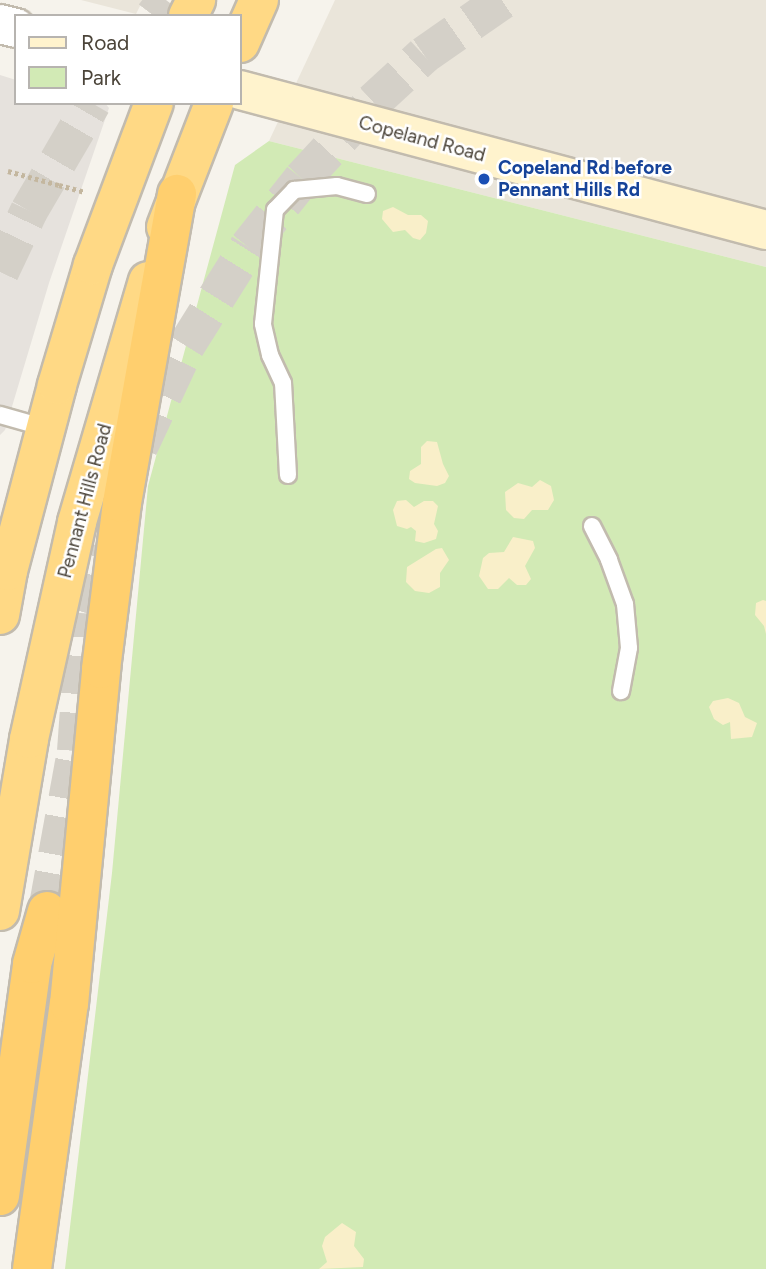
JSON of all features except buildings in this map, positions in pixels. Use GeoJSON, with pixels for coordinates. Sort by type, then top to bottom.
{"type":"FeatureCollection","features":[{"type":"Feature","properties":{"kind":"highway"},"geometry":{"type":"LineString","coordinates":[[242,38],[259,0]]}},
{"type":"Feature","properties":{"kind":"highway"},"geometry":{"type":"LineString","coordinates":[[0,615],[8,571],[93,265],[153,105]]}},
{"type":"Feature","properties":{"kind":"highway","name":"Pennant Hills Road"},"geometry":{"type":"LineString","coordinates":[[0,911],[29,739],[77,522],[177,194],[213,105]]}},
{"type":"Feature","properties":{"kind":"highway"},"geometry":{"type":"LineString","coordinates":[[32,1269],[69,1004],[101,669],[122,503],[177,194]]}},
{"type":"Feature","properties":{"kind":"highway"},"geometry":{"type":"LineString","coordinates":[[0,1196],[32,964],[47,911]]}},
{"type":"Feature","properties":{"kind":"main road","name":"Copeland Road"},"geometry":{"type":"LineString","coordinates":[[242,91],[766,230]]}},
{"type":"Feature","properties":{"kind":"lane"},"geometry":{"type":"LineString","coordinates":[[288,475],[283,383],[270,355],[263,324],[275,209],[294,190],[337,186],[367,194]]}},
{"type":"Feature","properties":{"kind":"lane"},"geometry":{"type":"LineString","coordinates":[[0,415],[46,428]]}},
{"type":"Feature","properties":{"kind":"lane"},"geometry":{"type":"LineString","coordinates":[[592,526],[610,560],[625,604],[629,648],[621,691]]}},
{"type":"Feature","properties":{"kind":"path"},"geometry":{"type":"LineString","coordinates":[[8,171],[86,193]]}},
{"type":"Feature","properties":{"kind":"shaded area"},"geometry":{"type":"Polygon","coordinates":[[[81,0],[143,0],[136,14],[81,0]]]}},
{"type":"Feature","properties":{"kind":"shaded area"},"geometry":{"type":"Polygon","coordinates":[[[335,0],[766,0],[766,267],[269,141],[335,0]]]}},
{"type":"Feature","properties":{"kind":"shaded area"},"geometry":{"type":"Polygon","coordinates":[[[0,75],[14,79],[14,105],[107,105],[109,108],[49,283],[5,430],[0,435],[0,75]]]}},
{"type":"Feature","properties":{"kind":"green space"},"geometry":{"type":"Polygon","coordinates":[[[269,141],[766,267],[766,1269],[65,1269],[112,873],[148,486],[235,165],[269,141]]]}},
{"type":"Feature","properties":{"kind":"sand"},"geometry":{"type":"Polygon","coordinates":[[[393,207],[408,215],[421,215],[428,221],[426,233],[420,240],[413,238],[405,230],[393,232],[382,219],[383,211],[393,207]]]}},
{"type":"Feature","properties":{"kind":"sand"},"geometry":{"type":"Polygon","coordinates":[[[427,441],[437,442],[449,476],[445,483],[437,486],[415,483],[409,479],[410,471],[421,464],[421,447],[427,441]]]}},
{"type":"Feature","properties":{"kind":"sand"},"geometry":{"type":"Polygon","coordinates":[[[540,480],[551,486],[554,500],[548,510],[532,510],[524,519],[514,518],[506,510],[505,492],[518,483],[532,487],[540,480]]]}},
{"type":"Feature","properties":{"kind":"sand"},"geometry":{"type":"Polygon","coordinates":[[[406,500],[414,507],[424,501],[433,501],[438,506],[434,524],[438,531],[436,539],[424,543],[415,541],[416,531],[411,527],[407,529],[397,526],[393,510],[397,501],[406,500]]]}},
{"type":"Feature","properties":{"kind":"sand"},"geometry":{"type":"Polygon","coordinates":[[[513,537],[533,541],[535,548],[525,566],[531,579],[526,585],[517,585],[509,578],[498,589],[488,589],[479,576],[483,558],[489,553],[504,552],[513,537]]]}},
{"type":"Feature","properties":{"kind":"sand"},"geometry":{"type":"Polygon","coordinates":[[[442,548],[449,560],[440,573],[440,587],[429,593],[415,591],[406,582],[407,567],[442,548]]]}},
{"type":"Feature","properties":{"kind":"sand"},"geometry":{"type":"Polygon","coordinates":[[[766,601],[766,634],[764,626],[755,615],[756,603],[766,601]]]}},
{"type":"Feature","properties":{"kind":"sand"},"geometry":{"type":"Polygon","coordinates":[[[728,698],[739,703],[745,717],[757,723],[752,737],[731,739],[730,722],[723,725],[714,719],[709,707],[713,701],[728,698]]]}},
{"type":"Feature","properties":{"kind":"sand"},"geometry":{"type":"Polygon","coordinates":[[[342,1223],[356,1232],[354,1246],[364,1259],[363,1267],[319,1269],[327,1262],[322,1246],[325,1237],[342,1223]]]}},
{"type":"Feature","properties":{"kind":"tunnel"},"geometry":{"type":"LineString","coordinates":[[156,14],[166,0]]}},
{"type":"Feature","properties":{"kind":"tunnel"},"geometry":{"type":"LineString","coordinates":[[139,447],[186,346],[248,247],[302,179],[373,102],[424,55],[503,0]]}},
{"type":"Feature","properties":{"kind":"tunnel"},"geometry":{"type":"LineString","coordinates":[[0,272],[29,211],[91,105]]}},
{"type":"Feature","properties":{"kind":"tunnel"},"geometry":{"type":"LineString","coordinates":[[47,911],[76,751],[86,613],[105,548]]}},
{"type":"Feature","properties":{"kind":"place","name":"Copeland Rd before Pennant Hills Rd"},"geometry":{"type":"Point","coordinates":[484,179]}}]}
